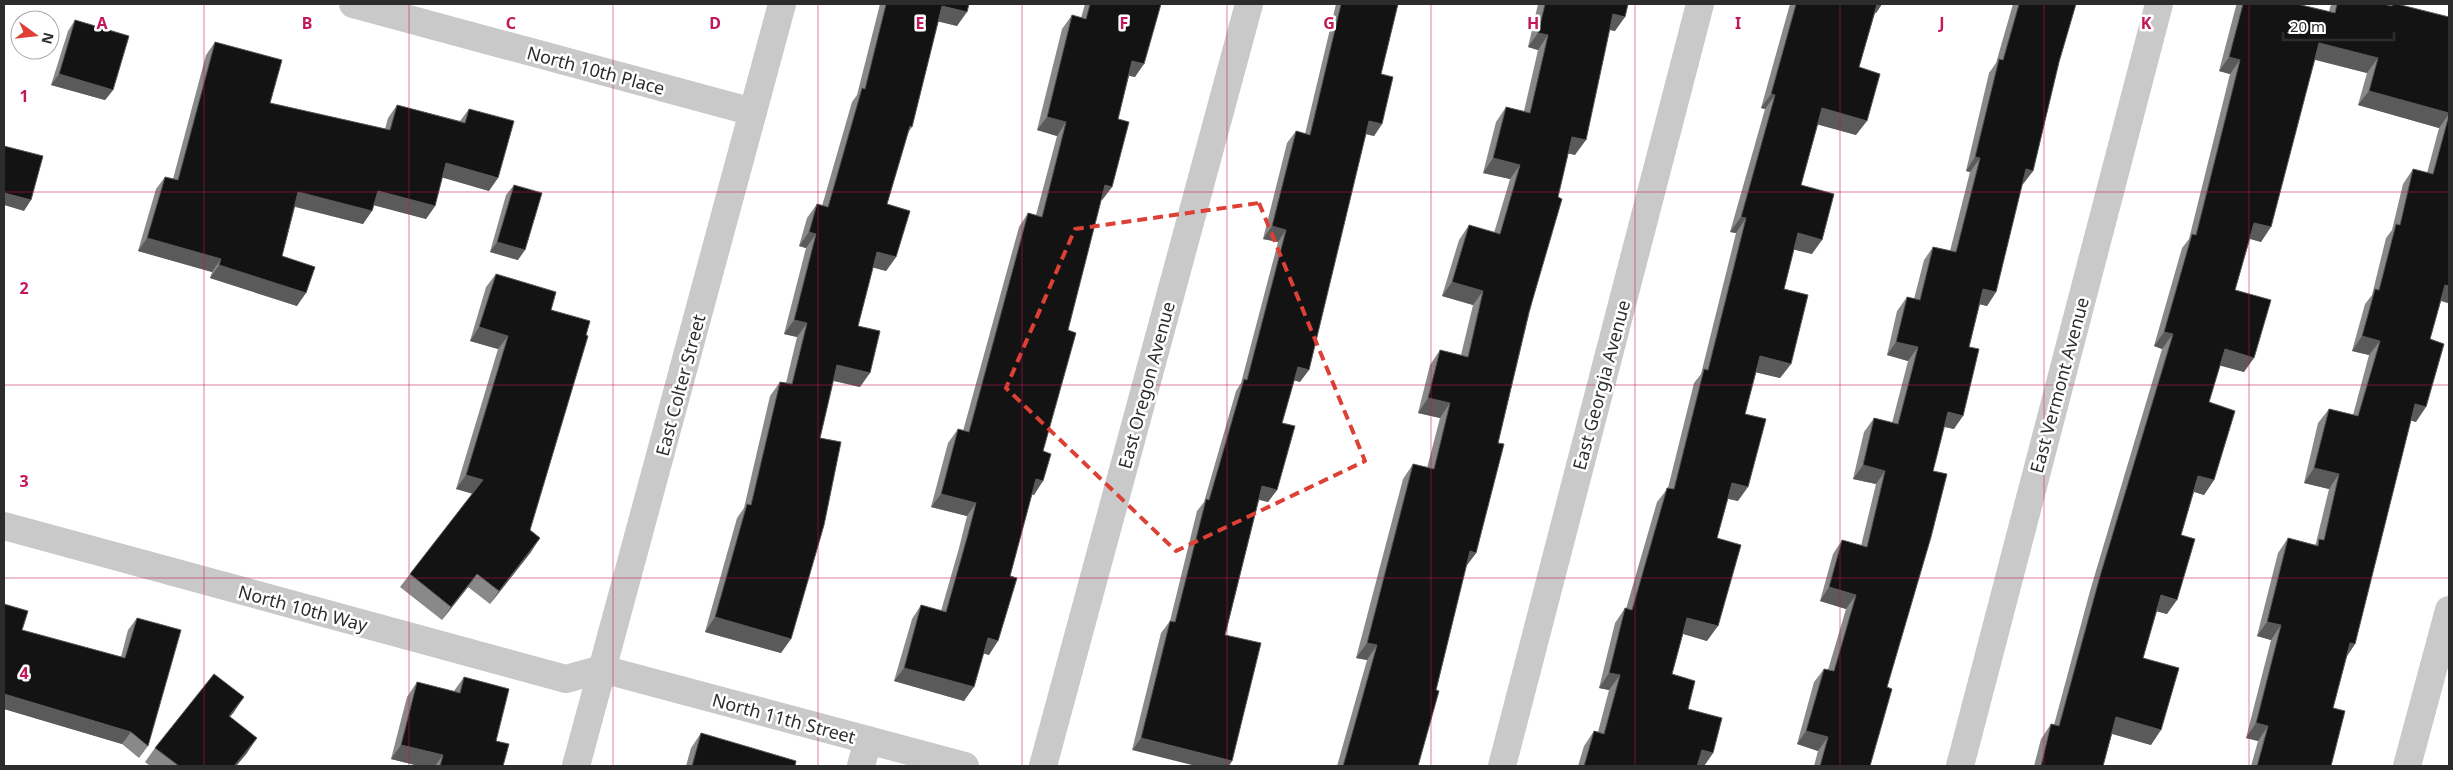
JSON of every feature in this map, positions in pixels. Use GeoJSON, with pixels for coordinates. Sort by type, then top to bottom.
{"type":"FeatureCollection","features":[{"type":"Feature","properties":{"kind":"street","name":"North 10th Place"},"geometry":{"type":"LineString","coordinates":[[353,4],[752,112]]}},
{"type":"Feature","properties":{"kind":"street","name":"East Colter Street"},"geometry":{"type":"LineString","coordinates":[[576,766],[782,4]]}},
{"type":"Feature","properties":{"kind":"street","name":"East Oregon Avenue"},"geometry":{"type":"LineString","coordinates":[[1043,766],[1250,4]]}},
{"type":"Feature","properties":{"kind":"street","name":"East Georgia Avenue"},"geometry":{"type":"LineString","coordinates":[[1502,766],[1700,4]]}},
{"type":"Feature","properties":{"kind":"street","name":"East Vermont Avenue"},"geometry":{"type":"LineString","coordinates":[[1960,766],[2159,4]]}},
{"type":"Feature","properties":{"kind":"street","name":"North 10th Way"},"geometry":{"type":"LineString","coordinates":[[4,526],[566,679],[602,669]]}},
{"type":"Feature","properties":{"kind":"street"},"geometry":{"type":"LineString","coordinates":[[2407,766],[2449,610]]}},
{"type":"Feature","properties":{"kind":"street","name":"North 11th Street"},"geometry":{"type":"LineString","coordinates":[[602,669],[965,766]]}},
{"type":"Feature","properties":{"kind":"street"},"geometry":{"type":"LineString","coordinates":[[861,766],[868,740]]}},
{"type":"Feature","properties":{"kind":"highlighted area"},"geometry":{"type":"Polygon","coordinates":[[[1259,203],[1365,461],[1176,551],[1006,388],[1075,229],[1259,203]]]}},
{"type":"Feature","properties":{"kind":"building"},"geometry":{"type":"Polygon","coordinates":[[[886,4],[969,4],[967,12],[942,6],[912,127],[910,126],[887,204],[910,211],[896,257],[877,252],[858,326],[880,331],[870,373],[837,365],[820,438],[841,442],[824,525],[791,639],[715,617],[747,504],[751,505],[780,382],[792,384],[807,323],[794,320],[816,234],[809,232],[817,204],[828,207],[862,88],[865,89],[886,4]]]}},
{"type":"Feature","properties":{"kind":"building"},"geometry":{"type":"Polygon","coordinates":[[[1090,4],[1161,4],[1144,64],[1132,61],[1118,119],[1129,122],[1112,187],[1105,185],[1068,330],[1076,333],[1043,451],[1051,454],[1043,481],[1036,479],[1010,576],[1017,578],[998,641],[988,638],[974,687],[904,668],[921,605],[946,612],[968,534],[976,503],[941,494],[958,429],[969,432],[1028,213],[1042,217],[1066,122],[1047,117],[1072,15],[1086,19],[1090,4]]]}},
{"type":"Feature","properties":{"kind":"building"},"geometry":{"type":"Polygon","coordinates":[[[1341,4],[1398,4],[1381,74],[1393,77],[1382,124],[1369,121],[1309,370],[1298,367],[1282,423],[1295,426],[1277,490],[1262,486],[1225,635],[1261,643],[1232,761],[1141,738],[1170,621],[1175,622],[1206,499],[1209,500],[1244,379],[1247,380],[1286,230],[1272,226],[1296,131],[1310,135],[1341,4]]]}},
{"type":"Feature","properties":{"kind":"building"},"geometry":{"type":"Polygon","coordinates":[[[1545,4],[1628,4],[1625,17],[1613,14],[1586,140],[1572,137],[1558,197],[1562,199],[1529,312],[1498,443],[1504,444],[1476,553],[1470,551],[1436,690],[1439,691],[1418,766],[1343,766],[1377,645],[1367,643],[1413,464],[1434,469],[1450,403],[1428,398],[1440,350],[1468,357],[1483,291],[1452,282],[1469,225],[1500,234],[1520,165],[1493,158],[1506,107],[1530,113],[1548,35],[1538,33],[1545,4]]]}},
{"type":"Feature","properties":{"kind":"building"},"geometry":{"type":"Polygon","coordinates":[[[1796,4],[1877,4],[1859,67],[1880,74],[1867,121],[1822,108],[1801,185],[1834,194],[1822,240],[1798,233],[1784,289],[1808,295],[1791,364],[1760,356],[1745,414],[1766,419],[1748,487],[1732,483],[1717,538],[1741,545],[1718,626],[1687,618],[1672,674],[1695,681],[1688,709],[1722,718],[1713,753],[1702,750],[1697,766],[1584,766],[1594,731],[1604,734],[1620,675],[1609,673],[1625,608],[1632,610],[1667,488],[1674,489],[1704,369],[1708,370],[1746,218],[1741,217],[1775,95],[1771,94],[1796,4]]]}},
{"type":"Feature","properties":{"kind":"building"},"geometry":{"type":"Polygon","coordinates":[[[2019,4],[2076,4],[2059,62],[2033,171],[2026,169],[1996,292],[1983,289],[1969,347],[1979,349],[1963,416],[1948,412],[1933,471],[1947,474],[1931,537],[1887,687],[1892,689],[1870,766],[1820,766],[1828,737],[1806,731],[1824,669],[1834,671],[1856,595],[1829,587],[1842,540],[1867,547],[1885,471],[1863,465],[1874,418],[1898,424],[1918,347],[1896,342],[1907,297],[1920,300],[1933,247],[1956,252],[1980,158],[1975,157],[1999,59],[2003,60],[2019,4]]]}},
{"type":"Feature","properties":{"kind":"building"},"geometry":{"type":"Polygon","coordinates":[[[2243,4],[2297,4],[2335,13],[2337,4],[2383,4],[2392,6],[2397,4],[2449,17],[2449,113],[2369,91],[2378,58],[2319,43],[2271,227],[2254,223],[2235,290],[2271,300],[2254,358],[2225,349],[2209,402],[2235,411],[2214,480],[2198,476],[2181,535],[2195,539],[2177,600],[2161,595],[2143,658],[2179,668],[2161,730],[2116,717],[2103,766],[2041,766],[2051,724],[2059,726],[2100,576],[2173,334],[2164,332],[2192,234],[2196,235],[2240,60],[2229,57],[2243,4]]]}},
{"type":"Feature","properties":{"kind":"building"},"geometry":{"type":"Polygon","coordinates":[[[75,20],[129,36],[113,90],[59,74],[75,20]]]}},
{"type":"Feature","properties":{"kind":"building"},"geometry":{"type":"Polygon","coordinates":[[[215,42],[282,60],[270,103],[390,130],[397,105],[465,123],[469,109],[514,121],[498,178],[446,163],[435,206],[378,191],[372,211],[298,192],[282,256],[315,267],[306,293],[219,265],[221,259],[147,238],[165,177],[178,180],[215,42]]]}},
{"type":"Feature","properties":{"kind":"building"},"geometry":{"type":"Polygon","coordinates":[[[2449,115],[2449,286],[2445,285],[2430,339],[2444,344],[2426,407],[2415,404],[2355,644],[2350,643],[2333,708],[2345,711],[2331,766],[2257,766],[2268,726],[2256,723],[2281,625],[2267,622],[2288,538],[2318,546],[2319,539],[2324,540],[2339,474],[2314,468],[2329,409],[2358,416],[2380,341],[2362,336],[2375,289],[2379,290],[2396,224],[2400,225],[2413,169],[2433,174],[2449,115]]]}},
{"type":"Feature","properties":{"kind":"building"},"geometry":{"type":"Polygon","coordinates":[[[4,146],[43,156],[31,200],[4,193],[4,146]]]}},
{"type":"Feature","properties":{"kind":"building"},"geometry":{"type":"Polygon","coordinates":[[[514,185],[542,193],[525,250],[497,242],[514,185]]]}},
{"type":"Feature","properties":{"kind":"building"},"geometry":{"type":"Polygon","coordinates":[[[496,274],[556,292],[551,310],[590,321],[586,335],[588,336],[530,530],[540,538],[499,591],[477,574],[451,607],[410,574],[483,480],[466,475],[508,336],[479,327],[496,274]]]}},
{"type":"Feature","properties":{"kind":"building"},"geometry":{"type":"Polygon","coordinates":[[[4,604],[28,611],[22,630],[125,658],[137,618],[181,630],[148,746],[131,732],[4,694],[4,604]]]}},
{"type":"Feature","properties":{"kind":"building"},"geometry":{"type":"Polygon","coordinates":[[[214,674],[244,697],[229,716],[257,738],[234,766],[179,766],[155,748],[214,674]]]}},
{"type":"Feature","properties":{"kind":"building"},"geometry":{"type":"Polygon","coordinates":[[[464,677],[509,689],[496,741],[509,744],[503,766],[440,766],[443,755],[401,745],[417,682],[460,693],[464,677]]]}},
{"type":"Feature","properties":{"kind":"building"},"geometry":{"type":"Polygon","coordinates":[[[701,733],[796,761],[795,766],[692,766],[701,733]]]}}]}
